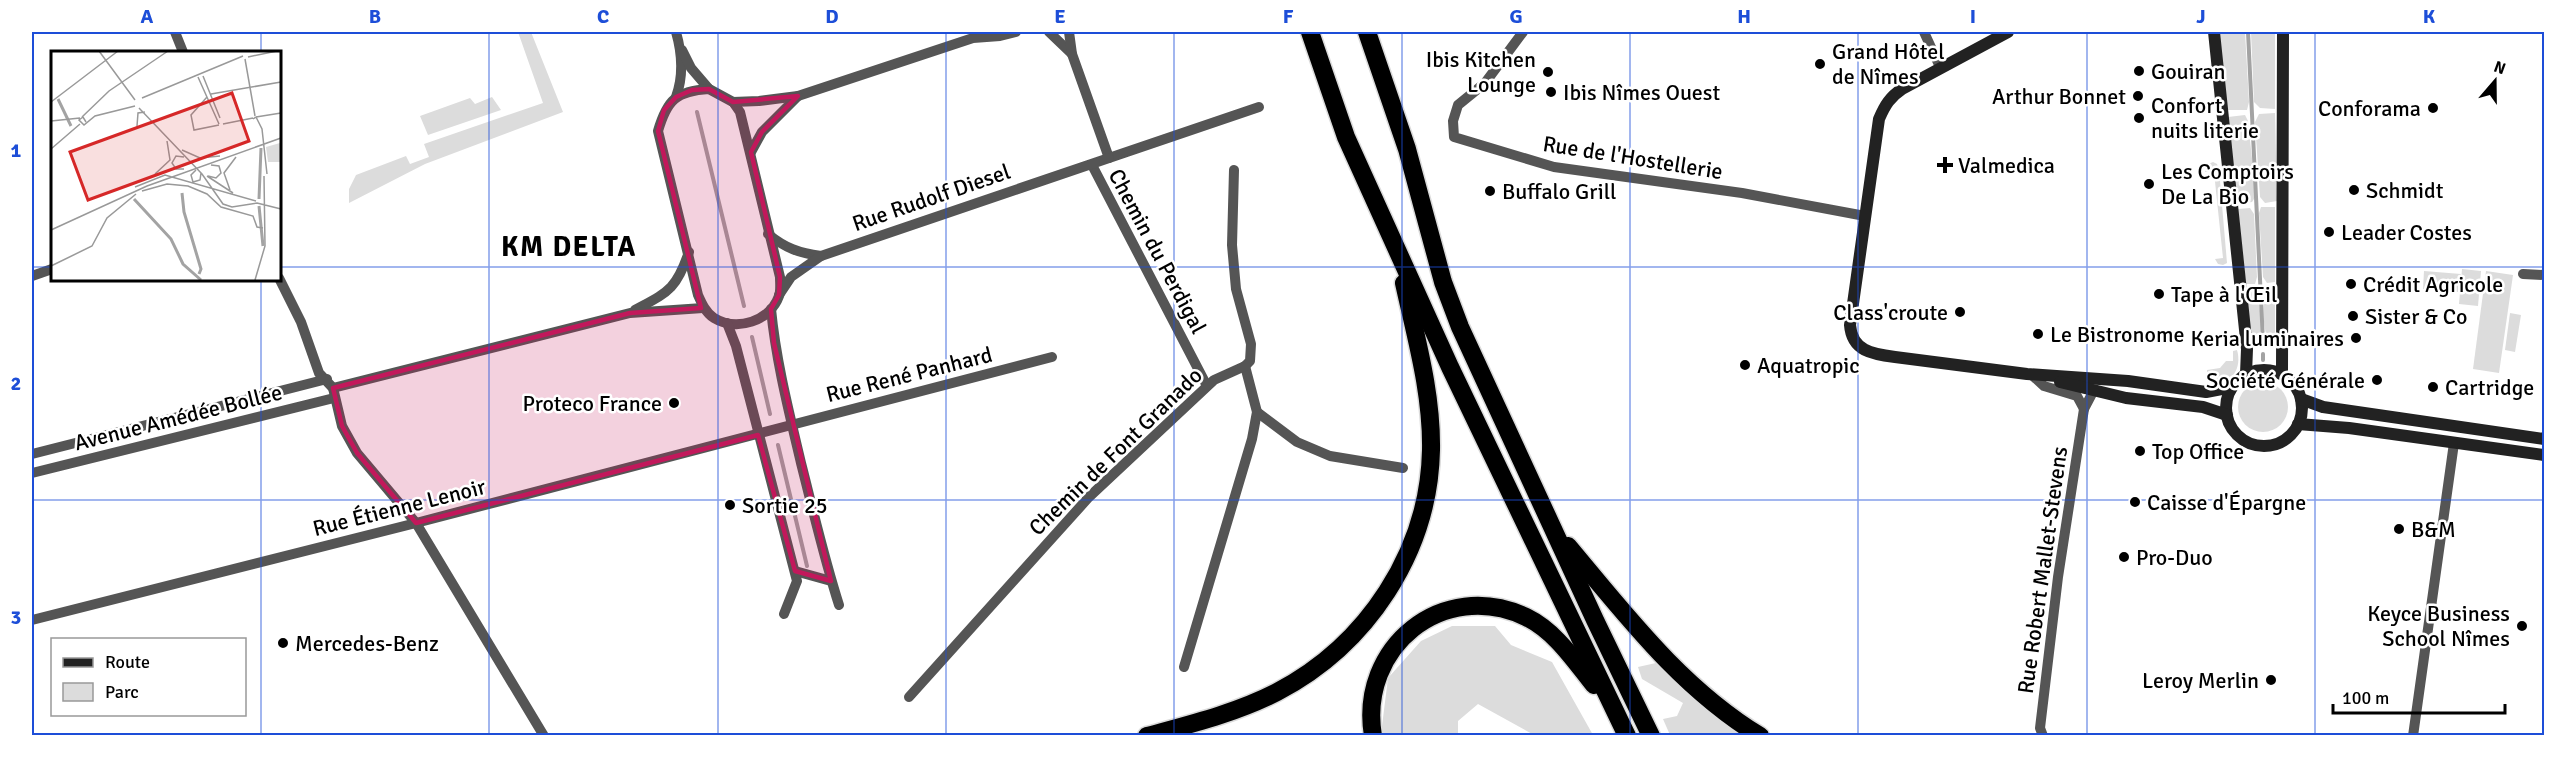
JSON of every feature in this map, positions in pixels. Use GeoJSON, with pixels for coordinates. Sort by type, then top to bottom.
{"type":"FeatureCollection","features":[{"type":"Feature","properties":{"kind":"highway"},"geometry":{"type":"LineString","coordinates":[[1310,32],[1346,137],[1505,486],[1627,735]]}},
{"type":"Feature","properties":{"kind":"highway"},"geometry":{"type":"LineString","coordinates":[[1367,32],[1407,149],[1443,282],[1460,327],[1651,735]]}},
{"type":"Feature","properties":{"kind":"highway"},"geometry":{"type":"LineString","coordinates":[[1148,735],[1238,709],[1297,681],[1347,641],[1373,611],[1397,575],[1423,511],[1430,474],[1431,449],[1427,394],[1396,247]]}},
{"type":"Feature","properties":{"kind":"highway"},"geometry":{"type":"LineString","coordinates":[[1545,510],[1566,543],[1652,645],[1701,692],[1760,735]]}},
{"type":"Feature","properties":{"kind":"highway"},"geometry":{"type":"LineString","coordinates":[[1373,735],[1373,696],[1377,679],[1390,651],[1400,639],[1434,615],[1467,606],[1494,606],[1538,624],[1563,647],[1615,711]]}},
{"type":"Feature","properties":{"kind":"main road"},"geometry":{"type":"LineString","coordinates":[[2008,32],[1940,67],[1892,96],[1885,105],[1879,119],[1850,325],[1851,335],[1858,348],[1873,354],[2030,375],[2128,381],[2206,392],[2232,387]]}},
{"type":"Feature","properties":{"kind":"main road"},"geometry":{"type":"LineString","coordinates":[[2214,32],[2248,360],[2246,374]]}},
{"type":"Feature","properties":{"kind":"main road"},"geometry":{"type":"LineString","coordinates":[[2282,374],[2283,32]]}},
{"type":"Feature","properties":{"kind":"main road"},"geometry":{"type":"LineString","coordinates":[[2258,370],[2270,370],[2282,374],[2297,389],[2301,399],[2298,424],[2282,441],[2271,445],[2248,442],[2231,426],[2227,415],[2228,396],[2232,387],[2246,374],[2258,370]]}},
{"type":"Feature","properties":{"kind":"main road"},"geometry":{"type":"LineString","coordinates":[[2030,375],[2126,398],[2203,407],[2227,415]]}},
{"type":"Feature","properties":{"kind":"main road"},"geometry":{"type":"LineString","coordinates":[[2301,399],[2323,408],[2544,439]]}},
{"type":"Feature","properties":{"kind":"main road"},"geometry":{"type":"LineString","coordinates":[[2298,424],[2349,428],[2544,455]]}},
{"type":"Feature","properties":{"kind":"main road"},"geometry":{"type":"LineString","coordinates":[[2454,442],[2456,427]]}},
{"type":"Feature","properties":{"kind":"street"},"geometry":{"type":"LineString","coordinates":[[175,32],[183,51]]}},
{"type":"Feature","properties":{"kind":"street"},"geometry":{"type":"LineString","coordinates":[[733,102],[798,96],[973,38],[984,32]]}},
{"type":"Feature","properties":{"kind":"street"},"geometry":{"type":"LineString","coordinates":[[973,38],[1016,32]]}},
{"type":"Feature","properties":{"kind":"street"},"geometry":{"type":"LineString","coordinates":[[1049,32],[1072,54]]}},
{"type":"Feature","properties":{"kind":"street"},"geometry":{"type":"LineString","coordinates":[[1069,32],[1072,54],[1109,158]]}},
{"type":"Feature","properties":{"kind":"street","name":"Rue de l'Hostellerie"},"geometry":{"type":"LineString","coordinates":[[1523,32],[1485,82],[1458,105],[1453,121],[1454,136],[1554,167],[1742,193],[1865,216]]}},
{"type":"Feature","properties":{"kind":"street"},"geometry":{"type":"LineString","coordinates":[[1924,32],[1940,67]]}},
{"type":"Feature","properties":{"kind":"street"},"geometry":{"type":"LineString","coordinates":[[677,36],[691,68],[709,89],[733,102],[740,112],[780,277],[779,295]]}},
{"type":"Feature","properties":{"kind":"street"},"geometry":{"type":"LineString","coordinates":[[676,97],[682,70],[677,36]]}},
{"type":"Feature","properties":{"kind":"street"},"geometry":{"type":"LineString","coordinates":[[709,89],[692,90],[676,97],[664,110],[658,130],[703,308],[714,318],[727,323],[744,324],[758,320],[771,309]]}},
{"type":"Feature","properties":{"kind":"street"},"geometry":{"type":"LineString","coordinates":[[751,152],[762,132],[798,96]]}},
{"type":"Feature","properties":{"kind":"street","name":"Rue Rudolf Diesel"},"geometry":{"type":"LineString","coordinates":[[771,309],[791,277],[821,256],[1259,107]]}},
{"type":"Feature","properties":{"kind":"street","name":"Chemin du Perdigal"},"geometry":{"type":"LineString","coordinates":[[1092,165],[1207,386]]}},
{"type":"Feature","properties":{"kind":"street"},"geometry":{"type":"LineString","coordinates":[[1184,667],[1252,439],[1257,412],[1245,366],[1252,355],[1251,344],[1236,289],[1232,245],[1234,170]]}},
{"type":"Feature","properties":{"kind":"street"},"geometry":{"type":"LineString","coordinates":[[768,234],[780,244],[798,253],[821,256]]}},
{"type":"Feature","properties":{"kind":"street","name":"Avenue Amédée Bollée"},"geometry":{"type":"LineString","coordinates":[[630,313],[666,293],[681,277],[689,252]]}},
{"type":"Feature","properties":{"kind":"street"},"geometry":{"type":"LineString","coordinates":[[32,276],[51,269]]}},
{"type":"Feature","properties":{"kind":"street"},"geometry":{"type":"LineString","coordinates":[[2523,274],[2544,275]]}},
{"type":"Feature","properties":{"kind":"street"},"geometry":{"type":"LineString","coordinates":[[280,280],[301,322],[319,373],[331,388],[342,426],[357,453],[416,523],[544,735]]}},
{"type":"Feature","properties":{"kind":"street","name":"Avenue Amédée Bollée"},"geometry":{"type":"LineString","coordinates":[[32,454],[331,388],[630,313],[703,308]]}},
{"type":"Feature","properties":{"kind":"street"},"geometry":{"type":"LineString","coordinates":[[771,309],[774,343],[792,423],[838,605]]}},
{"type":"Feature","properties":{"kind":"street"},"geometry":{"type":"LineString","coordinates":[[727,323],[736,346],[797,581],[784,614]]}},
{"type":"Feature","properties":{"kind":"street","name":"Rue René Panhard"},"geometry":{"type":"LineString","coordinates":[[776,429],[1052,357]]}},
{"type":"Feature","properties":{"kind":"street","name":"Chemin de Font Granado"},"geometry":{"type":"LineString","coordinates":[[909,697],[1089,497],[1214,380],[1245,366]]}},
{"type":"Feature","properties":{"kind":"street"},"geometry":{"type":"LineString","coordinates":[[2030,375],[2044,386],[2077,396],[2084,409]]}},
{"type":"Feature","properties":{"kind":"street","name":"Avenue Amédée Bollée"},"geometry":{"type":"LineString","coordinates":[[32,473],[331,388]]}},
{"type":"Feature","properties":{"kind":"street","name":"Rue Robert Mallet-Stevens"},"geometry":{"type":"LineString","coordinates":[[2043,735],[2040,728],[2057,589],[2084,409],[2094,390]]}},
{"type":"Feature","properties":{"kind":"street"},"geometry":{"type":"LineString","coordinates":[[1257,412],[1297,442],[1330,456],[1403,468]]}},
{"type":"Feature","properties":{"kind":"street","name":"Rue Étienne Lenoir"},"geometry":{"type":"LineString","coordinates":[[32,620],[776,429]]}},
{"type":"Feature","properties":{"kind":"street"},"geometry":{"type":"LineString","coordinates":[[2412,735],[2454,442]]}},
{"type":"Feature","properties":{"kind":"street"},"geometry":{"type":"LineString","coordinates":[[795,571],[831,580]]}},
{"type":"Feature","properties":{"kind":"highlighted area"},"geometry":{"type":"Polygon","coordinates":[[[709,89],[733,102],[798,96],[762,132],[751,152],[780,277],[779,295],[771,309],[774,343],[831,581],[795,571],[758,435],[416,523],[357,453],[342,426],[333,388],[630,313],[701,308],[658,131],[664,110],[676,97],[692,90],[709,89]]]}},
{"type":"Feature","properties":{"kind":"green space"},"geometry":{"type":"Polygon","coordinates":[[[518,32],[531,32],[563,112],[425,164],[349,203],[349,189],[356,175],[406,156],[410,164],[429,157],[424,144],[543,103],[518,32]]]}},
{"type":"Feature","properties":{"kind":"green space"},"geometry":{"type":"Polygon","coordinates":[[[2219,32],[2245,32],[2249,102],[2247,110],[2227,110],[2219,32]]]}},
{"type":"Feature","properties":{"kind":"green space"},"geometry":{"type":"Polygon","coordinates":[[[2251,32],[2275,32],[2275,109],[2260,108],[2254,102],[2251,32]]]}},
{"type":"Feature","properties":{"kind":"green space"},"geometry":{"type":"Polygon","coordinates":[[[492,97],[501,110],[428,135],[420,116],[470,98],[475,104],[492,97]]]}},
{"type":"Feature","properties":{"kind":"green space"},"geometry":{"type":"Polygon","coordinates":[[[2275,113],[2277,201],[2265,203],[2260,197],[2255,122],[2259,114],[2275,113]]]}},
{"type":"Feature","properties":{"kind":"green space"},"geometry":{"type":"Polygon","coordinates":[[[2245,115],[2248,121],[2256,196],[2252,202],[2237,204],[2228,117],[2245,115]]]}},
{"type":"Feature","properties":{"kind":"green space"},"geometry":{"type":"Polygon","coordinates":[[[2213,162],[2217,164],[2219,170],[2227,263],[2223,265],[2218,264],[2215,259],[2223,258],[2214,172],[2205,172],[2208,164],[2213,162]]]}},
{"type":"Feature","properties":{"kind":"green space"},"geometry":{"type":"Polygon","coordinates":[[[2261,207],[2275,207],[2275,282],[2267,283],[2263,277],[2259,213],[2261,207]]]}},
{"type":"Feature","properties":{"kind":"green space"},"geometry":{"type":"Polygon","coordinates":[[[2250,208],[2254,214],[2257,277],[2255,284],[2246,284],[2238,209],[2250,208]]]}},
{"type":"Feature","properties":{"kind":"green space"},"geometry":{"type":"Polygon","coordinates":[[[2462,269],[2481,271],[2478,306],[2459,304],[2462,269]]]}},
{"type":"Feature","properties":{"kind":"green space"},"geometry":{"type":"Polygon","coordinates":[[[2424,271],[2461,274],[2459,292],[2423,289],[2424,271]]]}},
{"type":"Feature","properties":{"kind":"green space"},"geometry":{"type":"Polygon","coordinates":[[[2486,271],[2513,275],[2499,373],[2473,369],[2486,271]]]}},
{"type":"Feature","properties":{"kind":"green space"},"geometry":{"type":"Polygon","coordinates":[[[2267,289],[2275,289],[2275,344],[2270,345],[2264,317],[2267,289]]]}},
{"type":"Feature","properties":{"kind":"green space"},"geometry":{"type":"Polygon","coordinates":[[[2254,290],[2261,325],[2257,345],[2251,345],[2246,291],[2254,290]]]}},
{"type":"Feature","properties":{"kind":"green space"},"geometry":{"type":"Polygon","coordinates":[[[2510,313],[2521,315],[2515,352],[2505,350],[2510,313]]]}},
{"type":"Feature","properties":{"kind":"green space"},"geometry":{"type":"Polygon","coordinates":[[[2237,350],[2238,364],[2232,376],[2222,383],[2207,384],[2207,370],[2220,368],[2226,361],[2233,361],[2233,351],[2237,350]]]}},
{"type":"Feature","properties":{"kind":"green space"},"geometry":{"type":"Polygon","coordinates":[[[2258,382],[2268,382],[2281,389],[2288,402],[2288,412],[2281,425],[2268,432],[2258,432],[2249,428],[2242,421],[2238,412],[2238,402],[2242,393],[2249,386],[2258,382]]]}},
{"type":"Feature","properties":{"kind":"green space"},"geometry":{"type":"Polygon","coordinates":[[[1452,626],[1495,626],[1511,645],[1552,662],[1593,735],[1534,735],[1478,704],[1458,721],[1458,735],[1383,736],[1381,734],[1388,678],[1421,641],[1452,626]]]}},
{"type":"Feature","properties":{"kind":"green space"},"geometry":{"type":"Polygon","coordinates":[[[1656,663],[1695,700],[1745,735],[1670,735],[1663,719],[1677,716],[1683,703],[1642,679],[1638,667],[1656,663]]]}},
{"type":"Feature","properties":{"kind":"waterway"},"geometry":{"type":"LineString","coordinates":[[2248,32],[2263,341]]}},
{"type":"Feature","properties":{"kind":"waterway"},"geometry":{"type":"LineString","coordinates":[[697,112],[744,306]]}},
{"type":"Feature","properties":{"kind":"waterway"},"geometry":{"type":"LineString","coordinates":[[752,337],[770,414]]}},
{"type":"Feature","properties":{"kind":"waterway"},"geometry":{"type":"LineString","coordinates":[[2263,354],[2263,360]]}},
{"type":"Feature","properties":{"kind":"waterway"},"geometry":{"type":"LineString","coordinates":[[778,445],[807,566]]}},
{"type":"Feature","properties":{"kind":"place","name":"Grand Hôtel de Nîmes"},"geometry":{"type":"Point","coordinates":[1820,64]}},
{"type":"Feature","properties":{"kind":"place","name":"Gouiran"},"geometry":{"type":"Point","coordinates":[2139,71]}},
{"type":"Feature","properties":{"kind":"place","name":"Ibis Kitchen Lounge"},"geometry":{"type":"Point","coordinates":[1548,72]}},
{"type":"Feature","properties":{"kind":"place","name":"Ibis Nîmes Ouest"},"geometry":{"type":"Point","coordinates":[1551,92]}},
{"type":"Feature","properties":{"kind":"place","name":"Arthur Bonnet"},"geometry":{"type":"Point","coordinates":[2138,96]}},
{"type":"Feature","properties":{"kind":"place","name":"Conforama"},"geometry":{"type":"Point","coordinates":[2433,108]}},
{"type":"Feature","properties":{"kind":"place","name":"Confort nuits literie"},"geometry":{"type":"Point","coordinates":[2139,118]}},
{"type":"Feature","properties":{"kind":"place","name":"Valmedica"},"geometry":{"type":"Point","coordinates":[1945,165]}},
{"type":"Feature","properties":{"kind":"place","name":"Les Comptoirs De La Bio"},"geometry":{"type":"Point","coordinates":[2149,184]}},
{"type":"Feature","properties":{"kind":"place","name":"Schmidt"},"geometry":{"type":"Point","coordinates":[2354,190]}},
{"type":"Feature","properties":{"kind":"place","name":"Buffalo Grill"},"geometry":{"type":"Point","coordinates":[1490,191]}},
{"type":"Feature","properties":{"kind":"place","name":"Leader Costes"},"geometry":{"type":"Point","coordinates":[2329,232]}},
{"type":"Feature","properties":{"kind":"place","name":"Crédit Agricole"},"geometry":{"type":"Point","coordinates":[2351,284]}},
{"type":"Feature","properties":{"kind":"place","name":"Tape à l'Œil"},"geometry":{"type":"Point","coordinates":[2159,294]}},
{"type":"Feature","properties":{"kind":"place","name":"Class'croute"},"geometry":{"type":"Point","coordinates":[1960,312]}},
{"type":"Feature","properties":{"kind":"place","name":"Sister & Co"},"geometry":{"type":"Point","coordinates":[2353,316]}},
{"type":"Feature","properties":{"kind":"place","name":"Le Bistronome"},"geometry":{"type":"Point","coordinates":[2038,334]}},
{"type":"Feature","properties":{"kind":"place","name":"Keria luminaires"},"geometry":{"type":"Point","coordinates":[2356,338]}},
{"type":"Feature","properties":{"kind":"place","name":"Aquatropic"},"geometry":{"type":"Point","coordinates":[1745,365]}},
{"type":"Feature","properties":{"kind":"place","name":"Société Générale"},"geometry":{"type":"Point","coordinates":[2377,380]}},
{"type":"Feature","properties":{"kind":"place","name":"Cartridge"},"geometry":{"type":"Point","coordinates":[2433,387]}},
{"type":"Feature","properties":{"kind":"place","name":"Proteco France"},"geometry":{"type":"Point","coordinates":[674,403]}},
{"type":"Feature","properties":{"kind":"place","name":"Top Office"},"geometry":{"type":"Point","coordinates":[2140,451]}},
{"type":"Feature","properties":{"kind":"place","name":"Caisse d'Épargne"},"geometry":{"type":"Point","coordinates":[2135,502]}},
{"type":"Feature","properties":{"kind":"place","name":"Sortie 25"},"geometry":{"type":"Point","coordinates":[730,505]}},
{"type":"Feature","properties":{"kind":"place","name":"B&M"},"geometry":{"type":"Point","coordinates":[2399,529]}},
{"type":"Feature","properties":{"kind":"place","name":"Pro-Duo"},"geometry":{"type":"Point","coordinates":[2124,557]}},
{"type":"Feature","properties":{"kind":"place","name":"Keyce Business School Nîmes"},"geometry":{"type":"Point","coordinates":[2522,626]}},
{"type":"Feature","properties":{"kind":"place","name":"Mercedes-Benz"},"geometry":{"type":"Point","coordinates":[283,643]}},
{"type":"Feature","properties":{"kind":"place","name":"Leroy Merlin"},"geometry":{"type":"Point","coordinates":[2271,680]}},
{"type":"Feature","properties":{"kind":"district","name":"KM DELTA"},"geometry":{"type":"Point","coordinates":[569,246]}}]}
